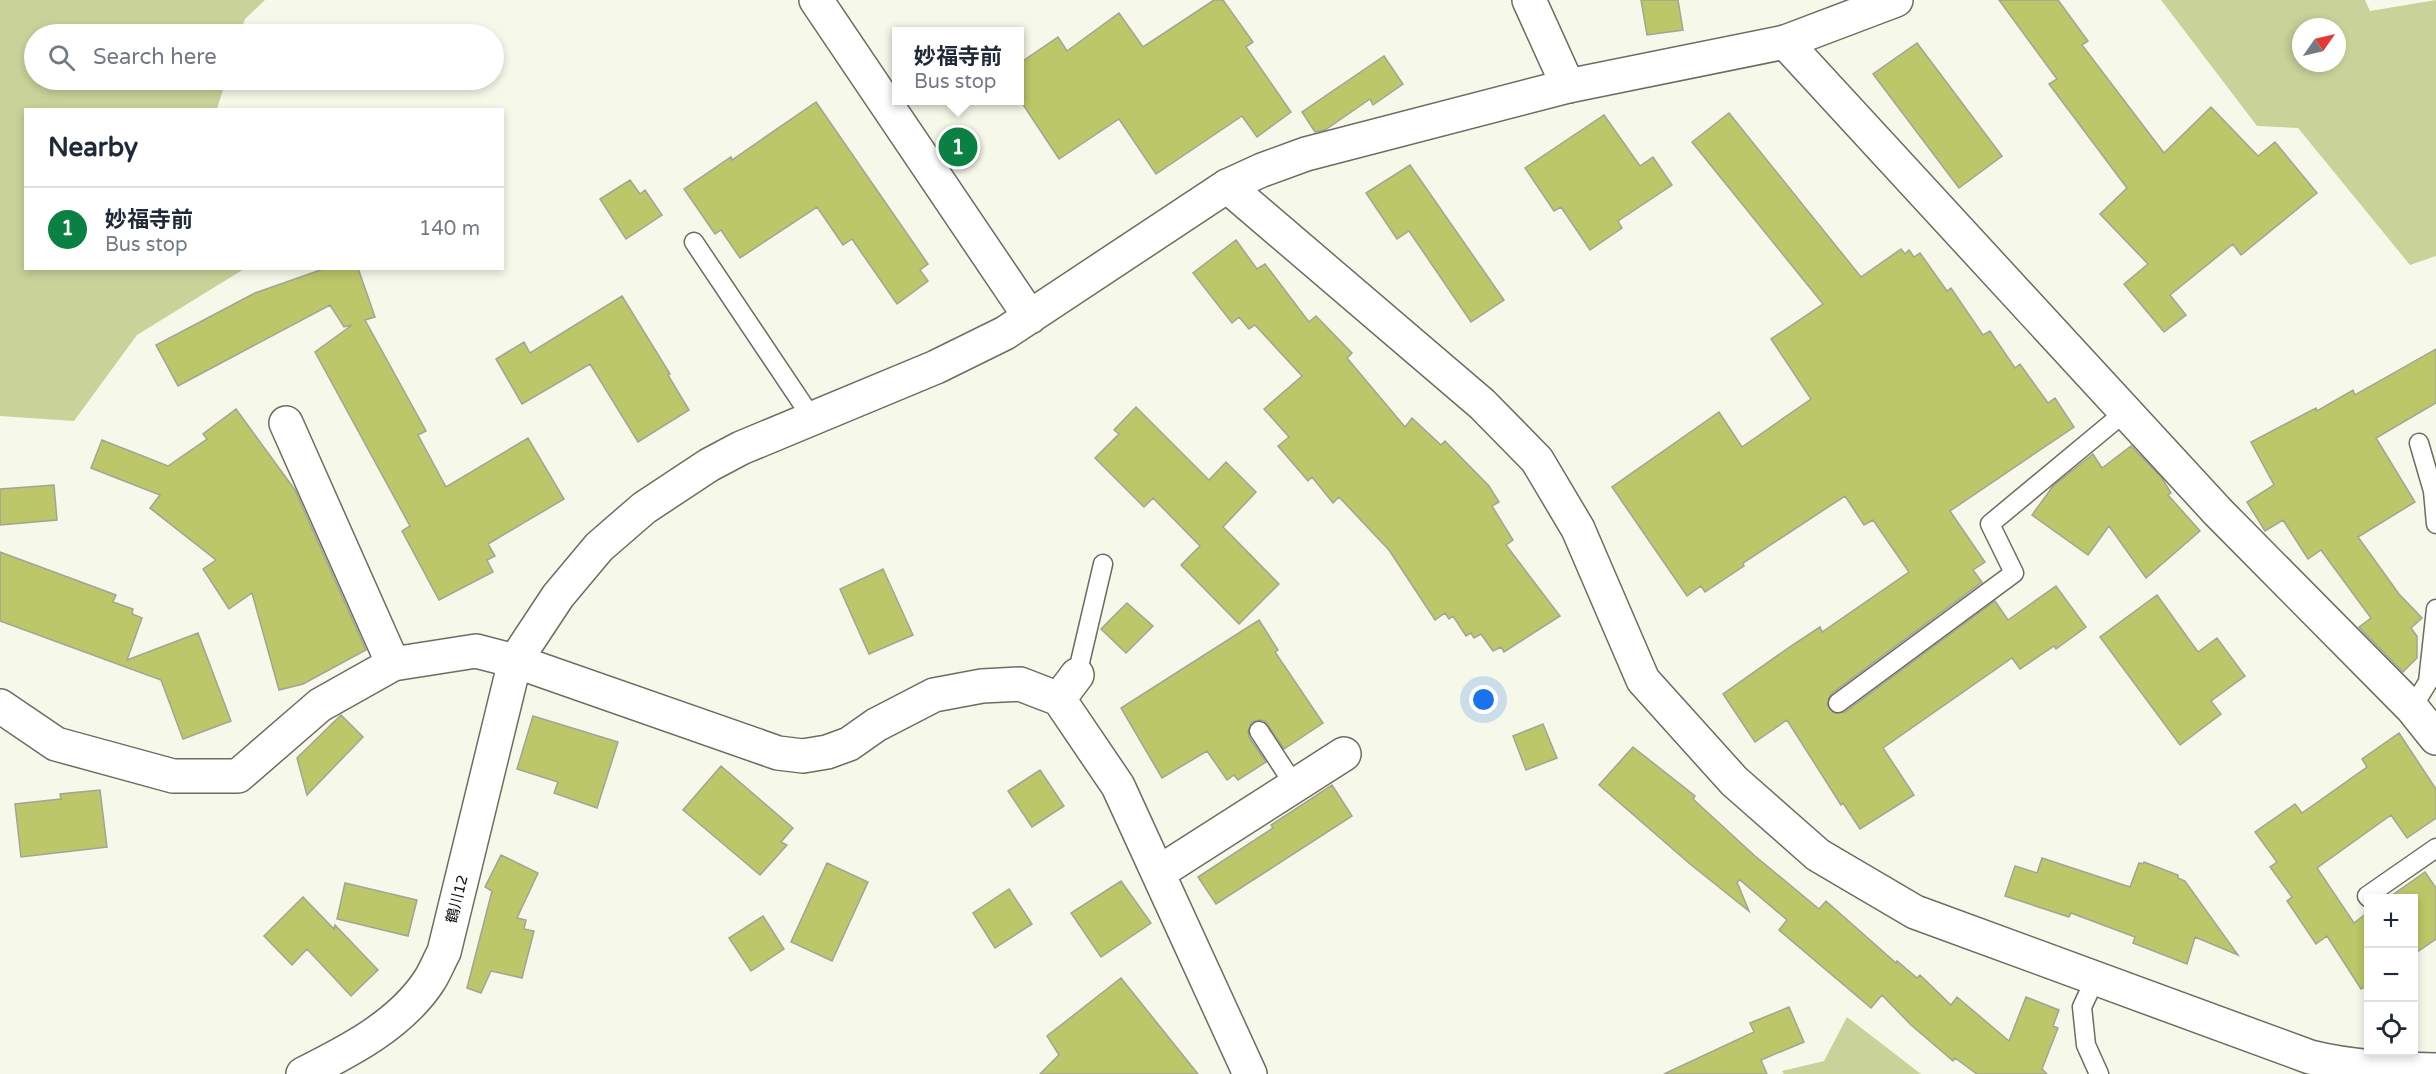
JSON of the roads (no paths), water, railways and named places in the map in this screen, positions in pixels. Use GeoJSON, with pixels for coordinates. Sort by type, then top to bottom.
{"type":"FeatureCollection","features":[{"type":"Feature","properties":{"kind":"street"},"geometry":{"type":"LineString","coordinates":[[816,0],[1030,317]]}},
{"type":"Feature","properties":{"kind":"street"},"geometry":{"type":"LineString","coordinates":[[1529,0],[1568,86]]}},
{"type":"Feature","properties":{"kind":"street","name":"鶴川12"},"geometry":{"type":"LineString","coordinates":[[303,1074],[339,1056],[381,1029],[408,1006],[429,981],[444,952],[515,661],[558,596],[599,547],[644,508],[709,465],[741,448],[974,350],[1030,317],[1227,186],[1262,170],[1306,154],[1568,86],[1785,42],[1896,0]]}},
{"type":"Feature","properties":{"kind":"street"},"geometry":{"type":"LineString","coordinates":[[1785,42],[2124,412],[2218,512],[2412,708],[2436,738]]}},
{"type":"Feature","properties":{"kind":"street"},"geometry":{"type":"LineString","coordinates":[[1227,186],[1482,404],[1536,460],[1578,529],[1643,680],[1734,781],[1818,855],[1915,912],[2310,1057],[2334,1063],[2436,1070]]}},
{"type":"Feature","properties":{"kind":"street"},"geometry":{"type":"LineString","coordinates":[[286,423],[393,664]]}},
{"type":"Feature","properties":{"kind":"street"},"geometry":{"type":"LineString","coordinates":[[0,706],[56,744],[172,776],[238,776],[320,705],[393,664],[476,651],[515,661],[778,753],[802,756],[827,752],[849,744],[876,725],[934,695],[982,686],[1020,684],[1068,687],[1118,786],[1250,1074]]}},
{"type":"Feature","properties":{"kind":"street"},"geometry":{"type":"LineString","coordinates":[[1158,873],[1344,754]]}},
{"type":"Feature","properties":{"kind":"lane"},"geometry":{"type":"LineString","coordinates":[[694,242],[812,418]]}},
{"type":"Feature","properties":{"kind":"lane"},"geometry":{"type":"LineString","coordinates":[[1838,703],[2014,573],[1990,524],[2124,412]]}},
{"type":"Feature","properties":{"kind":"lane"},"geometry":{"type":"LineString","coordinates":[[2419,443],[2433,491],[2436,524]]}},
{"type":"Feature","properties":{"kind":"lane"},"geometry":{"type":"LineString","coordinates":[[1068,687],[1103,564]]}},
{"type":"Feature","properties":{"kind":"lane"},"geometry":{"type":"LineString","coordinates":[[2412,708],[2428,682],[2436,609]]}},
{"type":"Feature","properties":{"kind":"lane"},"geometry":{"type":"LineString","coordinates":[[1259,730],[1294,786]]}},
{"type":"Feature","properties":{"kind":"lane"},"geometry":{"type":"LineString","coordinates":[[2370,894],[2436,848]]}},
{"type":"Feature","properties":{"kind":"lane"},"geometry":{"type":"LineString","coordinates":[[2096,977],[2082,1007],[2086,1045],[2098,1074]]}},
{"type":"Feature","properties":{"kind":"place","name":"妙福寺前"},"geometry":{"type":"Point","coordinates":[958,147]}}]}
